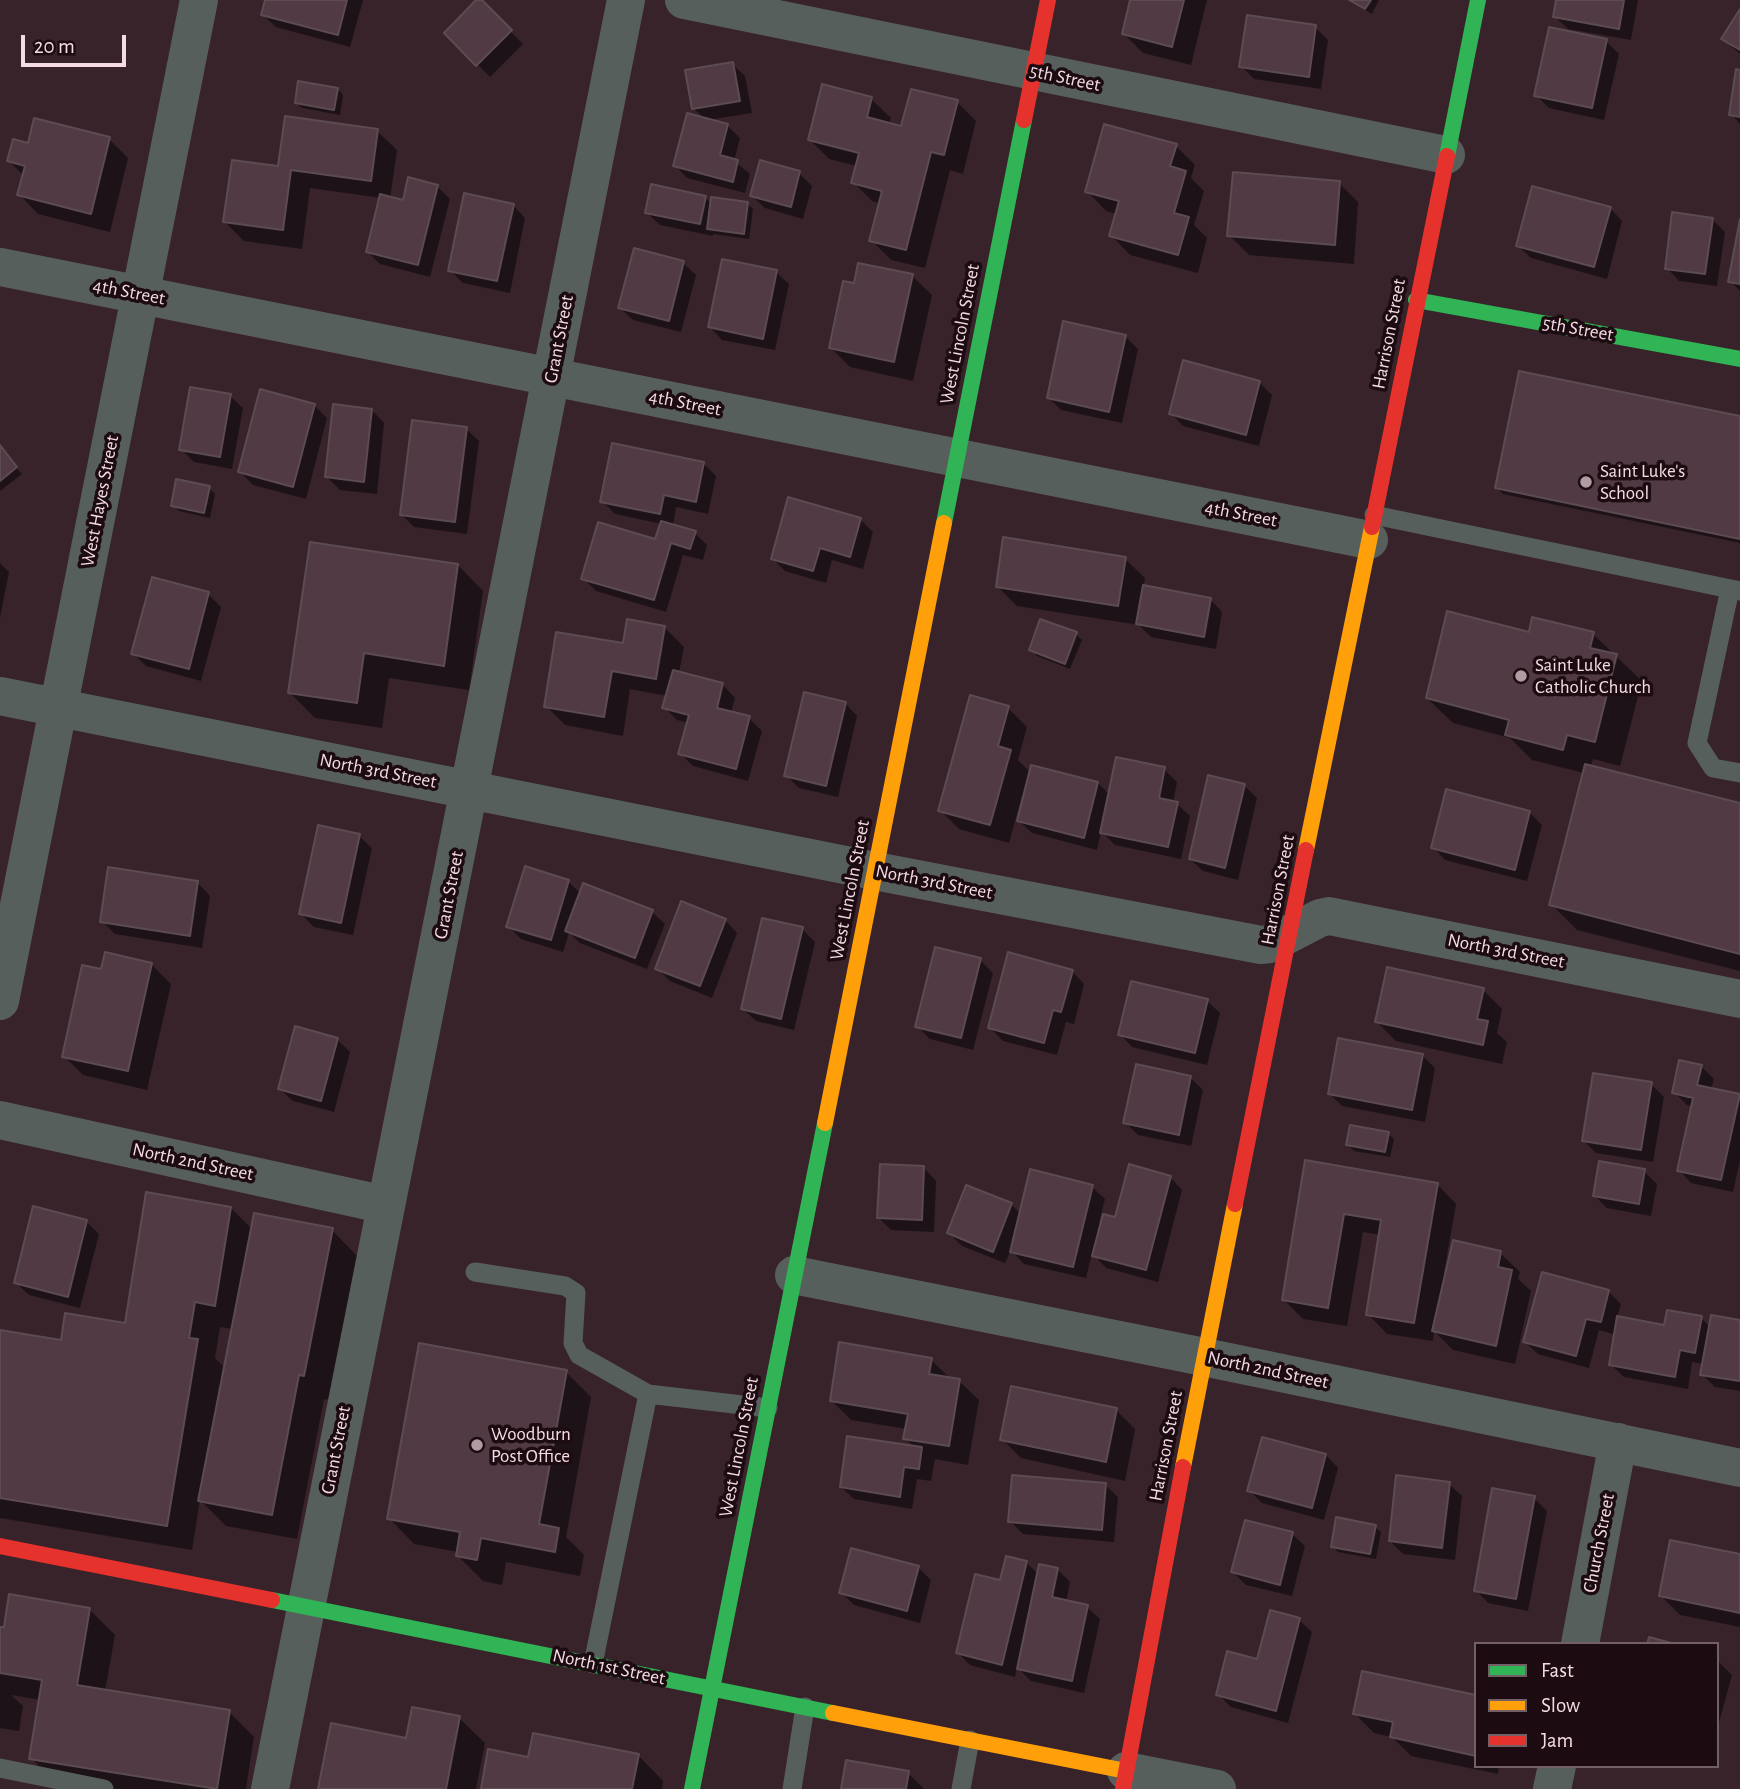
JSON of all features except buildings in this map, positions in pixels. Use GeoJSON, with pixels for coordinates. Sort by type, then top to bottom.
{"type":"FeatureCollection","features":[{"type":"Feature","properties":{"kind":"street","name":"West Hayes Street"},"geometry":{"type":"LineString","coordinates":[[0,1001],[199,0]]}},
{"type":"Feature","properties":{"kind":"street","name":"Grant Street"},"geometry":{"type":"LineString","coordinates":[[270,1789],[626,0]]}},
{"type":"Feature","properties":{"kind":"street","name":"5th Street"},"geometry":{"type":"LineString","coordinates":[[684,0],[1446,155]]}},
{"type":"Feature","properties":{"kind":"street","name":"West Lincoln Street"},"geometry":{"type":"LineString","coordinates":[[692,1789],[1048,0]]}},
{"type":"Feature","properties":{"kind":"street","name":"Harrison Street"},"geometry":{"type":"LineString","coordinates":[[1125,1780],[1204,1357],[1292,932],[1478,0]]}},
{"type":"Feature","properties":{"kind":"street","name":"4th Street"},"geometry":{"type":"LineString","coordinates":[[0,267],[957,458],[1372,528]]}},
{"type":"Feature","properties":{"kind":"street","name":"5th Street"},"geometry":{"type":"LineString","coordinates":[[1416,300],[1740,359]]}},
{"type":"Feature","properties":{"kind":"street","name":"North 3rd Street"},"geometry":{"type":"LineString","coordinates":[[0,696],[875,871],[1261,945],[1269,944],[1329,916],[1740,999]]}},
{"type":"Feature","properties":{"kind":"street","name":"North 2nd Street"},"geometry":{"type":"LineString","coordinates":[[0,1119],[386,1205]]}},
{"type":"Feature","properties":{"kind":"street","name":"North 2nd Street"},"geometry":{"type":"LineString","coordinates":[[794,1275],[1740,1468]]}},
{"type":"Feature","properties":{"kind":"street","name":"Church Street"},"geometry":{"type":"LineString","coordinates":[[1580,1642],[1618,1442]]}},
{"type":"Feature","properties":{"kind":"street","name":"North 1st Street"},"geometry":{"type":"LineString","coordinates":[[0,1546],[306,1605],[970,1740],[1125,1780],[1217,1789]]}},
{"type":"Feature","properties":{"kind":"street"},"geometry":{"type":"LineString","coordinates":[[1552,1789],[1557,1768]]}},
{"type":"Feature","properties":{"kind":"lane"},"geometry":{"type":"LineString","coordinates":[[1372,528],[1735,590],[1697,743],[1713,768],[1740,774]]}},
{"type":"Feature","properties":{"kind":"lane"},"geometry":{"type":"LineString","coordinates":[[475,1272],[565,1286],[576,1293],[573,1343],[579,1354],[648,1394],[768,1408]]}},
{"type":"Feature","properties":{"kind":"lane"},"geometry":{"type":"LineString","coordinates":[[593,1664],[648,1394]]}},
{"type":"Feature","properties":{"kind":"lane"},"geometry":{"type":"LineString","coordinates":[[792,1789],[806,1707]]}},
{"type":"Feature","properties":{"kind":"lane"},"geometry":{"type":"LineString","coordinates":[[961,1789],[970,1740]]}},
{"type":"Feature","properties":{"kind":"lane"},"geometry":{"type":"LineString","coordinates":[[0,1769],[104,1789]]}},
{"type":"Feature","properties":{"kind":"traffic: fast"},"geometry":{"type":"LineString","coordinates":[[1447,156],[1478,0]]}},
{"type":"Feature","properties":{"kind":"traffic: fast"},"geometry":{"type":"LineString","coordinates":[[944,523],[1024,120]]}},
{"type":"Feature","properties":{"kind":"traffic: fast"},"geometry":{"type":"LineString","coordinates":[[1416,300],[1740,359]]}},
{"type":"Feature","properties":{"kind":"traffic: fast"},"geometry":{"type":"LineString","coordinates":[[692,1789],[825,1123]]}},
{"type":"Feature","properties":{"kind":"traffic: fast"},"geometry":{"type":"LineString","coordinates":[[272,1600],[833,1713]]}},
{"type":"Feature","properties":{"kind":"traffic: slow"},"geometry":{"type":"LineString","coordinates":[[825,1123],[944,523]]}},
{"type":"Feature","properties":{"kind":"traffic: slow"},"geometry":{"type":"LineString","coordinates":[[1306,850],[1372,527]]}},
{"type":"Feature","properties":{"kind":"traffic: slow"},"geometry":{"type":"LineString","coordinates":[[1183,1467],[1235,1204]]}},
{"type":"Feature","properties":{"kind":"traffic: slow"},"geometry":{"type":"LineString","coordinates":[[833,1713],[1126,1771]]}},
{"type":"Feature","properties":{"kind":"traffic: jam"},"geometry":{"type":"LineString","coordinates":[[1024,120],[1048,0]]}},
{"type":"Feature","properties":{"kind":"traffic: jam"},"geometry":{"type":"LineString","coordinates":[[1372,527],[1447,156]]}},
{"type":"Feature","properties":{"kind":"traffic: jam"},"geometry":{"type":"LineString","coordinates":[[1235,1204],[1306,850]]}},
{"type":"Feature","properties":{"kind":"traffic: jam"},"geometry":{"type":"LineString","coordinates":[[1123,1789],[1183,1467]]}},
{"type":"Feature","properties":{"kind":"traffic: jam"},"geometry":{"type":"LineString","coordinates":[[0,1546],[272,1600]]}},
{"type":"Feature","properties":{"kind":"place","name":"Saint Luke's School"},"geometry":{"type":"Point","coordinates":[1586,482]}},
{"type":"Feature","properties":{"kind":"place","name":"Saint Luke Catholic Church"},"geometry":{"type":"Point","coordinates":[1521,676]}},
{"type":"Feature","properties":{"kind":"place","name":"Woodburn Post Office"},"geometry":{"type":"Point","coordinates":[477,1445]}}]}
